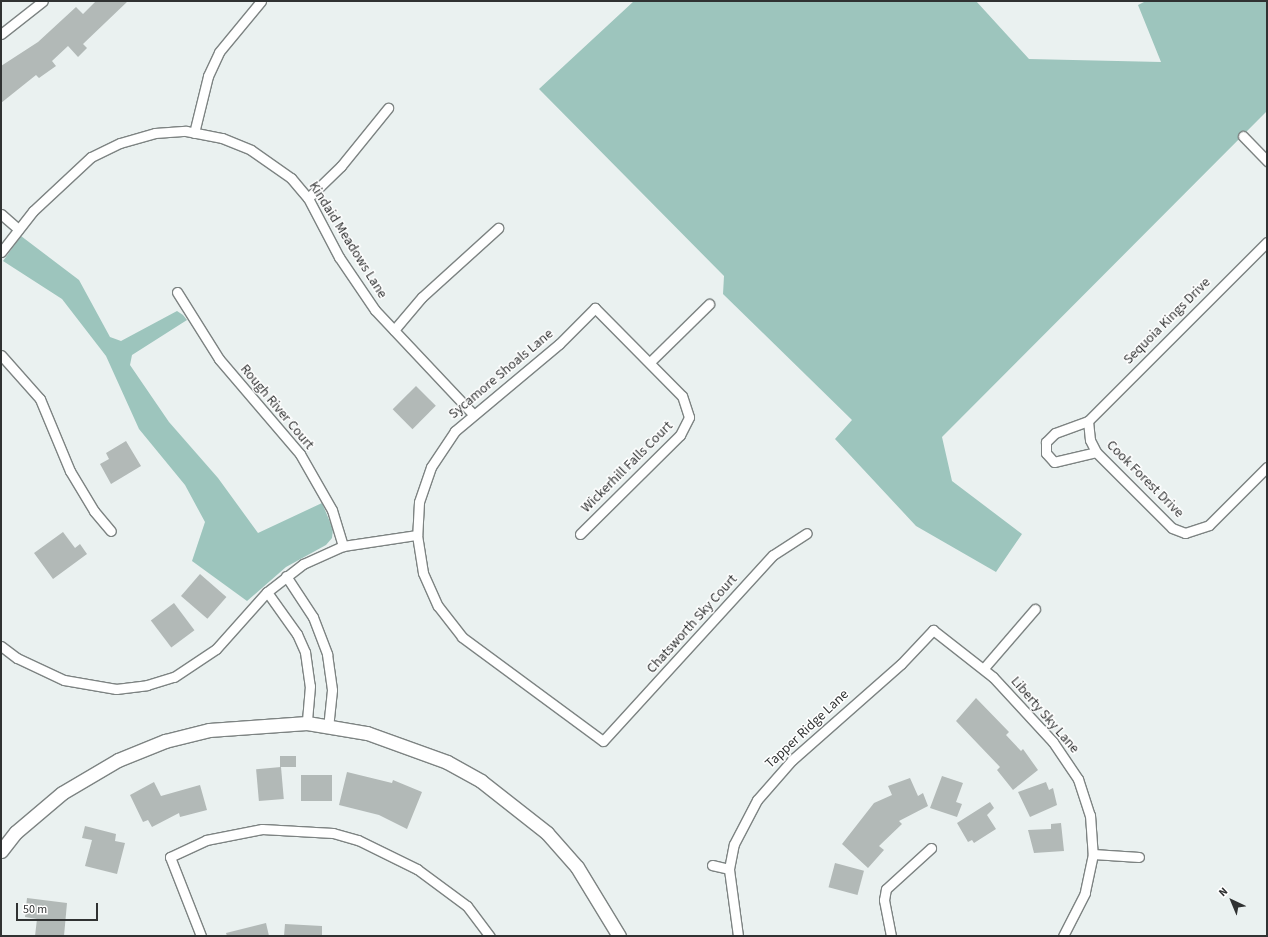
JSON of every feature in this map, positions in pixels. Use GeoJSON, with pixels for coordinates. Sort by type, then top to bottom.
{"type":"FeatureCollection","features":[{"type":"Feature","properties":{"kind":"street"},"geometry":{"type":"LineString","coordinates":[[1,34],[43,1]]}},
{"type":"Feature","properties":{"kind":"street"},"geometry":{"type":"LineString","coordinates":[[194,133],[208,76],[219,52],[261,1]]}},
{"type":"Feature","properties":{"kind":"street"},"geometry":{"type":"LineString","coordinates":[[308,198],[351,154],[388,108]]}},
{"type":"Feature","properties":{"kind":"street","name":"Kindaid Meadows Lane"},"geometry":{"type":"LineString","coordinates":[[1,252],[18,229],[62,182],[91,157],[120,143],[155,133],[194,133],[222,138],[251,150],[291,178],[308,198],[359,289],[394,330],[472,414]]}},
{"type":"Feature","properties":{"kind":"street"},"geometry":{"type":"LineString","coordinates":[[1243,136],[1267,161]]}},
{"type":"Feature","properties":{"kind":"street"},"geometry":{"type":"LineString","coordinates":[[1,214],[18,229]]}},
{"type":"Feature","properties":{"kind":"street"},"geometry":{"type":"LineString","coordinates":[[394,330],[433,286],[498,228]]}},
{"type":"Feature","properties":{"kind":"street","name":"Sequoia Kings Drive"},"geometry":{"type":"LineString","coordinates":[[1096,452],[1074,460],[1054,462],[1046,453],[1046,442],[1055,433],[1088,421],[1265,247]]}},
{"type":"Feature","properties":{"kind":"street","name":"Rough River Court"},"geometry":{"type":"LineString","coordinates":[[177,292],[219,359],[300,454],[332,510],[343,546]]}},
{"type":"Feature","properties":{"kind":"street"},"geometry":{"type":"LineString","coordinates":[[650,362],[709,304]]}},
{"type":"Feature","properties":{"kind":"street","name":"Sycamore Shoals Lane"},"geometry":{"type":"LineString","coordinates":[[603,741],[488,658],[449,622],[422,572],[417,535],[419,502],[431,467],[455,431],[472,414],[534,366],[596,308],[650,362]]}},
{"type":"Feature","properties":{"kind":"street"},"geometry":{"type":"LineString","coordinates":[[1,355],[40,399],[70,471],[94,511],[111,531]]}},
{"type":"Feature","properties":{"kind":"street","name":"Wickerhill Falls Court"},"geometry":{"type":"LineString","coordinates":[[580,534],[680,435],[689,417],[682,396],[650,362]]}},
{"type":"Feature","properties":{"kind":"street","name":"Cook Forest Drive"},"geometry":{"type":"LineString","coordinates":[[1088,421],[1090,440],[1096,452],[1172,528],[1185,533],[1208,525],[1267,467]]}},
{"type":"Feature","properties":{"kind":"street","name":"Chatsworth Sky Court"},"geometry":{"type":"LineString","coordinates":[[603,741],[773,555],[807,532]]}},
{"type":"Feature","properties":{"kind":"street"},"geometry":{"type":"LineString","coordinates":[[1,646],[24,662],[64,680],[116,689],[174,677],[216,649],[267,592],[303,564],[343,546],[417,535]]}},
{"type":"Feature","properties":{"kind":"street"},"geometry":{"type":"LineString","coordinates":[[286,576],[313,617],[327,654],[332,690],[328,726]]}},
{"type":"Feature","properties":{"kind":"street"},"geometry":{"type":"LineString","coordinates":[[267,592],[297,634],[305,652],[310,686],[307,723]]}},
{"type":"Feature","properties":{"kind":"street"},"geometry":{"type":"LineString","coordinates":[[984,668],[1035,609]]}},
{"type":"Feature","properties":{"kind":"street","name":"Liberty Sky Lane"},"geometry":{"type":"LineString","coordinates":[[933,630],[984,668],[1068,763],[1089,809],[1093,854],[1085,893],[1063,936]]}},
{"type":"Feature","properties":{"kind":"street","name":"Tapper Ridge Lane"},"geometry":{"type":"LineString","coordinates":[[738,936],[729,869],[745,819],[772,781],[814,739],[902,664],[933,630]]}},
{"type":"Feature","properties":{"kind":"street"},"geometry":{"type":"LineString","coordinates":[[1,851],[16,832],[62,793],[118,760],[165,741],[209,730],[307,723],[367,733],[447,762],[481,781],[552,839],[577,867],[619,936]]}},
{"type":"Feature","properties":{"kind":"street"},"geometry":{"type":"LineString","coordinates":[[201,936],[170,856],[206,840],[262,829],[333,833],[358,840],[417,869],[467,906],[490,936]]}},
{"type":"Feature","properties":{"kind":"street"},"geometry":{"type":"LineString","coordinates":[[891,936],[884,900],[886,890],[931,848]]}},
{"type":"Feature","properties":{"kind":"street"},"geometry":{"type":"LineString","coordinates":[[1093,854],[1139,857]]}},
{"type":"Feature","properties":{"kind":"street"},"geometry":{"type":"LineString","coordinates":[[712,866],[729,869]]}},
{"type":"Feature","properties":{"kind":"green space"},"geometry":{"type":"Polygon","coordinates":[[[634,1],[976,1],[1029,59],[1161,62],[1138,5],[1146,1],[1267,1],[1267,111],[942,437],[952,481],[1022,534],[996,572],[916,526],[835,439],[852,420],[723,294],[724,276],[539,89],[634,1]]]}},
{"type":"Feature","properties":{"kind":"green space"},"geometry":{"type":"Polygon","coordinates":[[[21,236],[79,280],[110,337],[121,341],[177,311],[183,315],[187,320],[132,355],[130,365],[169,422],[218,478],[258,533],[322,503],[333,529],[332,538],[326,545],[286,567],[247,601],[192,561],[205,522],[185,485],[139,429],[106,356],[62,299],[3,261],[21,236]]]}},
{"type":"Feature","properties":{"kind":"building"},"geometry":{"type":"Polygon","coordinates":[[[96,1],[128,1],[83,44],[87,48],[78,57],[68,46],[52,61],[56,66],[39,78],[36,75],[1,103],[1,66],[38,42],[76,7],[83,14],[96,1]]]}},
{"type":"Feature","properties":{"kind":"building"},"geometry":{"type":"Polygon","coordinates":[[[416,386],[436,406],[412,429],[393,409],[416,386]]]}},
{"type":"Feature","properties":{"kind":"building"},"geometry":{"type":"Polygon","coordinates":[[[126,441],[141,466],[111,484],[100,464],[109,459],[106,453],[126,441]]]}},
{"type":"Feature","properties":{"kind":"building"},"geometry":{"type":"Polygon","coordinates":[[[63,532],[75,548],[80,544],[87,554],[53,579],[34,553],[63,532]]]}},
{"type":"Feature","properties":{"kind":"building"},"geometry":{"type":"Polygon","coordinates":[[[200,574],[226,597],[207,619],[181,596],[200,574]]]}},
{"type":"Feature","properties":{"kind":"building"},"geometry":{"type":"Polygon","coordinates":[[[174,603],[194,630],[171,648],[151,620],[174,603]]]}},
{"type":"Feature","properties":{"kind":"building"},"geometry":{"type":"Polygon","coordinates":[[[976,698],[1009,732],[1006,735],[1021,751],[1023,749],[1038,770],[1013,790],[997,770],[1000,767],[956,721],[976,698]]]}},
{"type":"Feature","properties":{"kind":"building"},"geometry":{"type":"Polygon","coordinates":[[[280,756],[296,756],[296,767],[280,767],[280,756]]]}},
{"type":"Feature","properties":{"kind":"building"},"geometry":{"type":"Polygon","coordinates":[[[281,767],[284,799],[259,801],[256,769],[281,767]]]}},
{"type":"Feature","properties":{"kind":"building"},"geometry":{"type":"Polygon","coordinates":[[[347,772],[392,783],[393,780],[422,792],[407,829],[379,815],[339,805],[347,772]]]}},
{"type":"Feature","properties":{"kind":"building"},"geometry":{"type":"Polygon","coordinates":[[[301,775],[332,775],[332,801],[301,801],[301,775]]]}},
{"type":"Feature","properties":{"kind":"building"},"geometry":{"type":"Polygon","coordinates":[[[942,776],[963,783],[956,802],[962,804],[957,817],[930,808],[942,776]]]}},
{"type":"Feature","properties":{"kind":"building"},"geometry":{"type":"Polygon","coordinates":[[[910,778],[918,796],[923,793],[928,806],[899,821],[902,824],[879,846],[884,850],[868,868],[842,844],[874,803],[892,795],[888,786],[910,778]]]}},
{"type":"Feature","properties":{"kind":"building"},"geometry":{"type":"Polygon","coordinates":[[[154,782],[161,796],[200,785],[207,810],[180,817],[179,813],[152,827],[148,820],[143,822],[130,795],[154,782]]]}},
{"type":"Feature","properties":{"kind":"building"},"geometry":{"type":"Polygon","coordinates":[[[1046,782],[1049,790],[1053,788],[1057,805],[1030,817],[1018,792],[1046,782]]]}},
{"type":"Feature","properties":{"kind":"building"},"geometry":{"type":"Polygon","coordinates":[[[990,802],[994,808],[987,815],[996,829],[974,843],[972,840],[968,842],[957,823],[990,802]]]}},
{"type":"Feature","properties":{"kind":"building"},"geometry":{"type":"Polygon","coordinates":[[[1061,823],[1064,851],[1034,853],[1028,830],[1051,829],[1051,824],[1061,823]]]}},
{"type":"Feature","properties":{"kind":"building"},"geometry":{"type":"Polygon","coordinates":[[[85,826],[116,834],[115,841],[125,843],[117,874],[85,866],[92,840],[82,838],[85,826]]]}},
{"type":"Feature","properties":{"kind":"building"},"geometry":{"type":"Polygon","coordinates":[[[835,863],[864,871],[858,895],[829,887],[835,863]]]}},
{"type":"Feature","properties":{"kind":"building"},"geometry":{"type":"Polygon","coordinates":[[[27,898],[67,903],[64,936],[35,936],[37,919],[25,917],[27,898]]]}},
{"type":"Feature","properties":{"kind":"building"},"geometry":{"type":"Polygon","coordinates":[[[266,923],[269,936],[227,936],[226,933],[266,923]]]}},
{"type":"Feature","properties":{"kind":"building"},"geometry":{"type":"Polygon","coordinates":[[[285,924],[322,926],[322,936],[284,936],[285,924]]]}}]}
